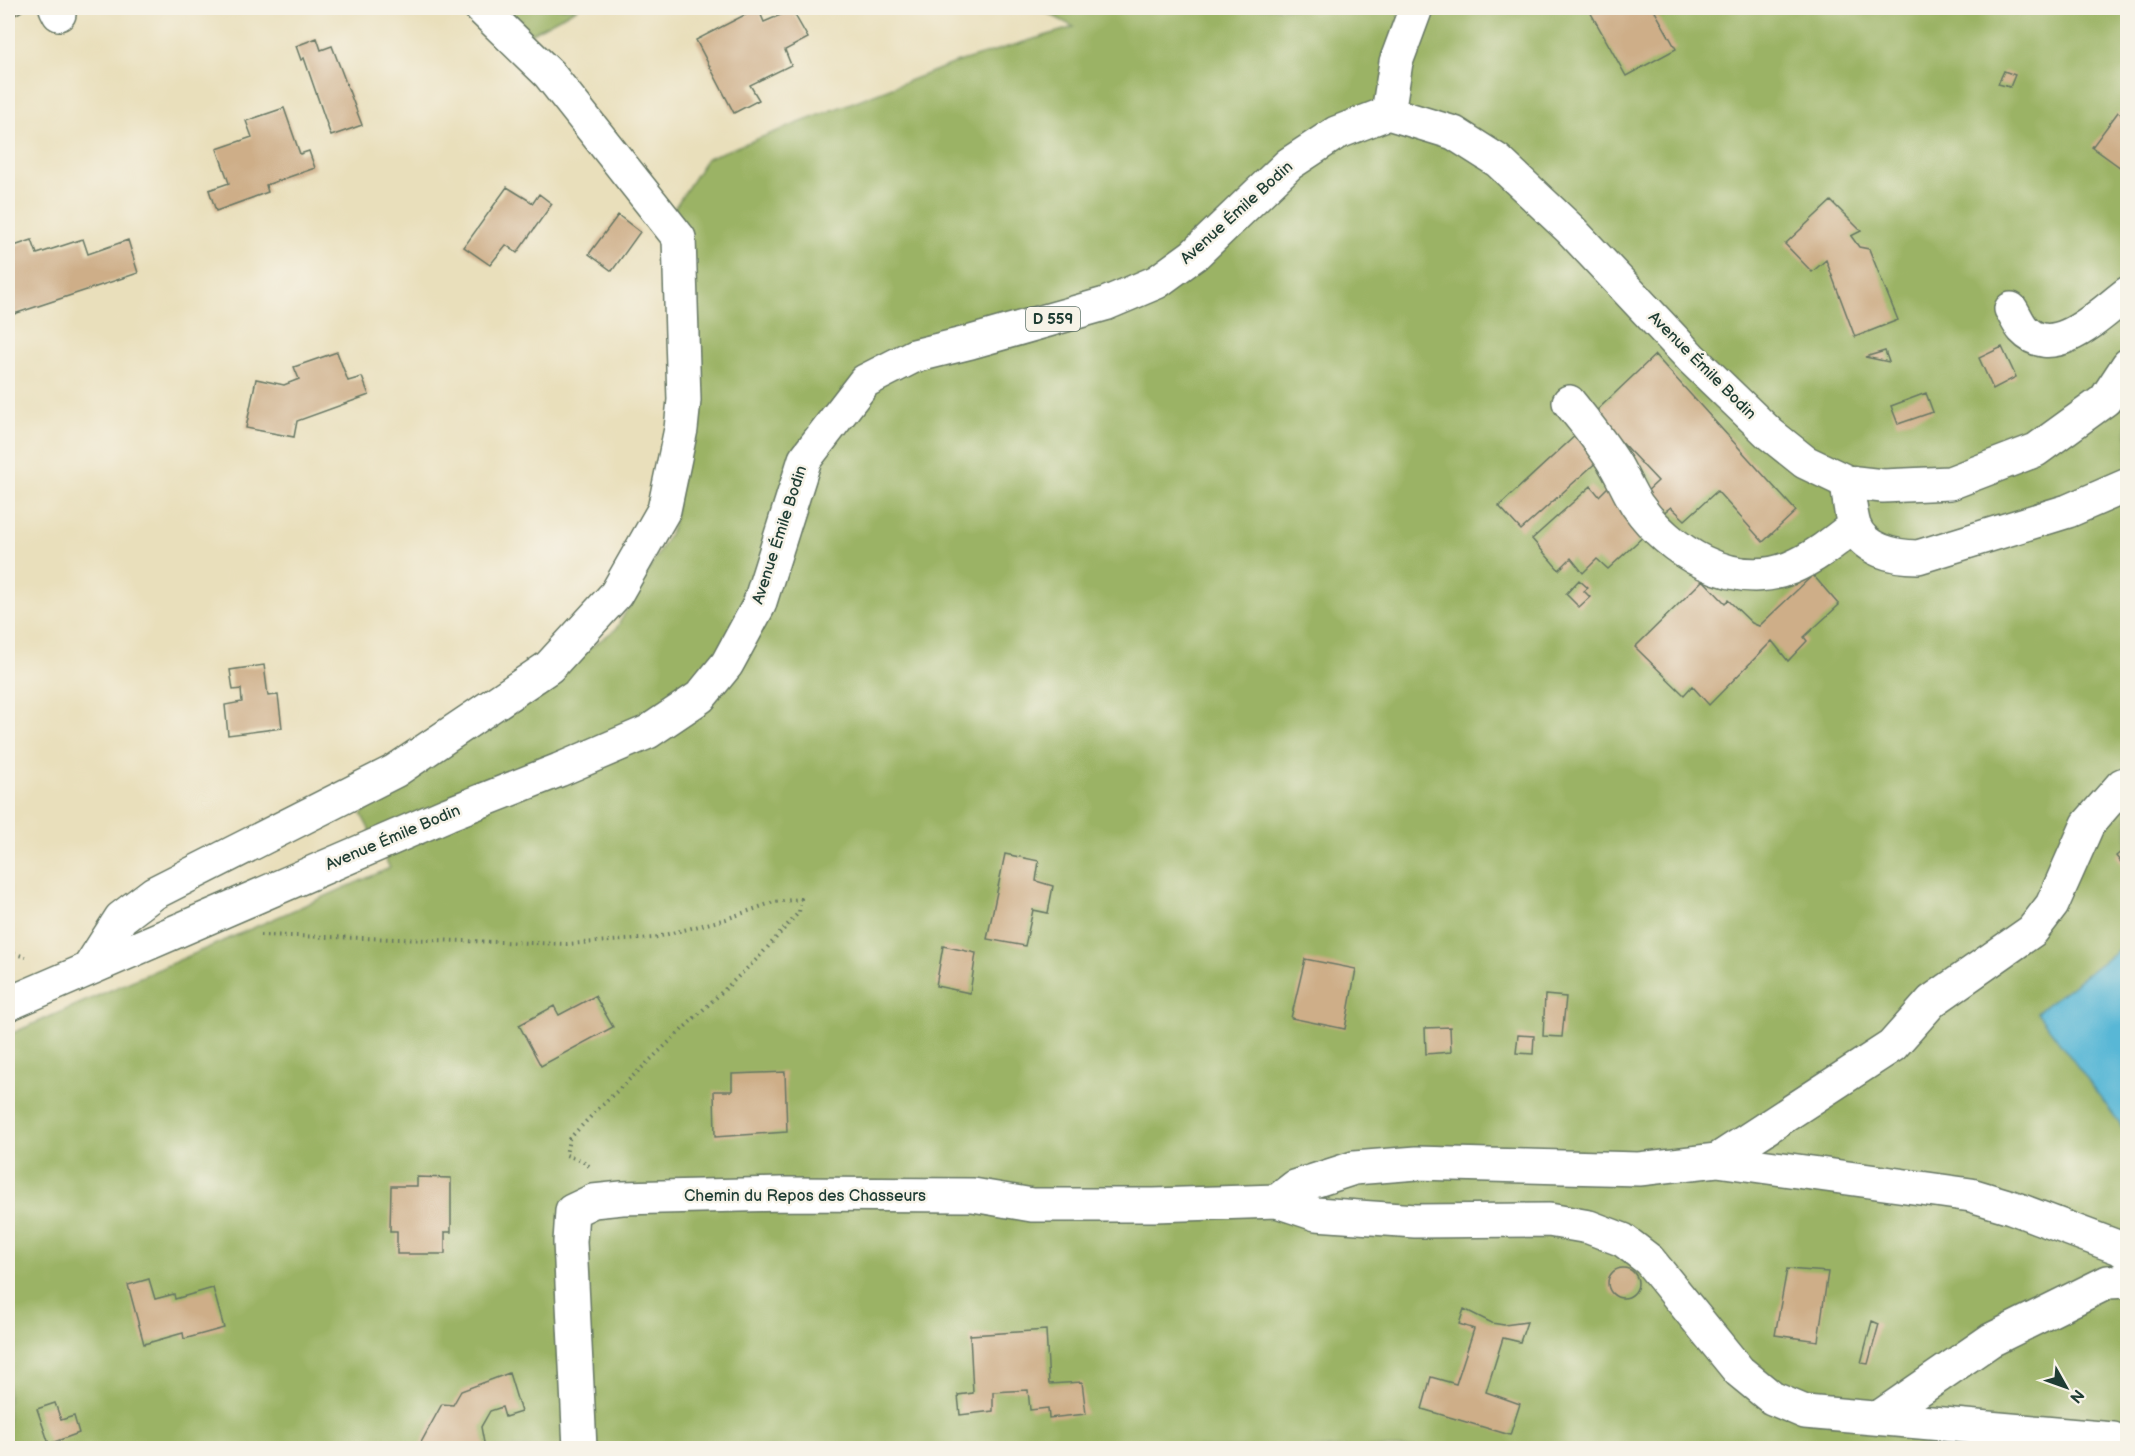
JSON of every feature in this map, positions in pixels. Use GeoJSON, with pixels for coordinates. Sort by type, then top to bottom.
{"type":"FeatureCollection","features":[{"type":"Feature","properties":{"kind":"street"},"geometry":{"type":"LineString","coordinates":[[89,968],[121,918],[154,893],[395,771],[549,667],[616,594],[664,510],[681,429],[684,400],[679,238],[549,74],[481,8]]}},
{"type":"Feature","properties":{"kind":"street"},"geometry":{"type":"LineString","coordinates":[[1388,113],[1396,62],[1416,8]]}},
{"type":"Feature","properties":{"kind":"street","name":"Avenue Émile Bodin"},"geometry":{"type":"LineString","coordinates":[[8,1004],[448,814],[648,732],[700,697],[727,664],[759,605],[805,459],[865,381],[914,356],[1105,304],[1157,282],[1194,255],[1289,164],[1336,133],[1388,113],[1454,133],[1498,161],[1570,229],[1692,359],[1770,434],[1805,462],[1847,482],[1883,486],[1950,483],[2036,450],[2105,400],[2127,365]]}},
{"type":"Feature","properties":{"kind":"street"},"geometry":{"type":"LineString","coordinates":[[2011,309],[2024,329],[2039,339],[2053,341],[2068,337],[2127,293]]}},
{"type":"Feature","properties":{"kind":"street"},"geometry":{"type":"LineString","coordinates":[[1569,402],[1613,461],[1637,505],[1661,532],[1692,558],[1726,571],[1754,575],[1789,569],[1825,549],[1854,526]]}},
{"type":"Feature","properties":{"kind":"street"},"geometry":{"type":"LineString","coordinates":[[1847,482],[1854,526],[1865,541],[1882,551],[1899,557],[1918,557],[2068,511],[2127,484]]}},
{"type":"Feature","properties":{"kind":"street"},"geometry":{"type":"LineString","coordinates":[[1717,1160],[1892,1046],[1932,1000],[2032,931],[2052,905],[2088,824],[2122,785],[2127,783]]}},
{"type":"Feature","properties":{"kind":"street"},"geometry":{"type":"LineString","coordinates":[[1277,1201],[1295,1187],[1354,1168],[1441,1163],[1640,1169],[1717,1160],[1971,1195],[2011,1207],[2120,1248],[2127,1254]]}},
{"type":"Feature","properties":{"kind":"street","name":"Chemin du Repos des Chasseurs"},"geometry":{"type":"LineString","coordinates":[[593,1201],[622,1198],[781,1194],[974,1195],[1032,1205],[1154,1205],[1277,1201]]}},
{"type":"Feature","properties":{"kind":"street"},"geometry":{"type":"LineString","coordinates":[[580,1449],[571,1222],[572,1211],[593,1201]]}},
{"type":"Feature","properties":{"kind":"street"},"geometry":{"type":"LineString","coordinates":[[1277,1201],[1316,1214],[1415,1221],[1549,1220],[1589,1227],[1623,1240],[1649,1260],[1739,1371],[1772,1398],[1805,1412],[2114,1438]]}},
{"type":"Feature","properties":{"kind":"street"},"geometry":{"type":"LineString","coordinates":[[1878,1418],[1991,1340],[2108,1282],[2127,1281]]}},
{"type":"Feature","properties":{"kind":"path"},"geometry":{"type":"LineString","coordinates":[[222,911],[259,935],[567,944],[653,938],[726,919],[774,902],[801,899],[799,912],[759,957],[569,1139],[566,1155],[583,1161],[598,1174],[593,1201]]}},
{"type":"Feature","properties":{"kind":"green space"},"geometry":{"type":"Polygon","coordinates":[[[495,8],[578,8],[526,36],[495,8]]]}},
{"type":"Feature","properties":{"kind":"green space"},"geometry":{"type":"Polygon","coordinates":[[[1038,8],[2127,8],[2127,1448],[8,1448],[8,1035],[390,868],[361,814],[616,629],[672,529],[702,369],[668,218],[707,158],[958,62],[1074,27],[1038,8]]]}},
{"type":"Feature","properties":{"kind":"water"},"geometry":{"type":"Polygon","coordinates":[[[2127,944],[2127,1133],[2037,1012],[2127,944]]]}},
{"type":"Feature","properties":{"kind":"building"},"geometry":{"type":"Polygon","coordinates":[[[8,8],[20,8],[22,11],[8,19],[8,8]]]}},
{"type":"Feature","properties":{"kind":"building"},"geometry":{"type":"Polygon","coordinates":[[[758,8],[764,22],[792,10],[808,38],[785,50],[791,65],[750,85],[759,100],[734,113],[696,40],[758,8]]]}},
{"type":"Feature","properties":{"kind":"building"},"geometry":{"type":"Polygon","coordinates":[[[1588,8],[1653,8],[1676,49],[1626,76],[1588,8]]]}},
{"type":"Feature","properties":{"kind":"building"},"geometry":{"type":"Polygon","coordinates":[[[317,38],[321,50],[332,46],[362,125],[331,136],[304,58],[301,60],[296,46],[317,38]]]}},
{"type":"Feature","properties":{"kind":"building"},"geometry":{"type":"Polygon","coordinates":[[[2004,71],[2015,75],[2010,87],[1998,84],[2004,71]]]}},
{"type":"Feature","properties":{"kind":"building"},"geometry":{"type":"Polygon","coordinates":[[[284,108],[300,154],[309,151],[315,168],[266,185],[268,192],[216,211],[209,190],[229,183],[217,149],[252,137],[246,121],[284,108]]]}},
{"type":"Feature","properties":{"kind":"building"},"geometry":{"type":"Polygon","coordinates":[[[2118,112],[2128,119],[2128,173],[2092,147],[2118,112]]]}},
{"type":"Feature","properties":{"kind":"building"},"geometry":{"type":"Polygon","coordinates":[[[507,187],[533,203],[539,194],[552,204],[517,253],[506,245],[490,265],[464,247],[507,187]]]}},
{"type":"Feature","properties":{"kind":"building"},"geometry":{"type":"Polygon","coordinates":[[[1831,201],[1861,231],[1851,236],[1859,247],[1869,249],[1898,320],[1855,337],[1826,260],[1812,272],[1785,244],[1831,201]]]}},
{"type":"Feature","properties":{"kind":"building"},"geometry":{"type":"Polygon","coordinates":[[[618,215],[640,232],[612,271],[589,254],[618,215]]]}},
{"type":"Feature","properties":{"kind":"building"},"geometry":{"type":"Polygon","coordinates":[[[83,239],[88,254],[128,240],[138,273],[11,315],[8,306],[8,248],[32,240],[37,254],[83,239]]]}},
{"type":"Feature","properties":{"kind":"building"},"geometry":{"type":"Polygon","coordinates":[[[2002,347],[2016,377],[1993,389],[1979,358],[2002,347]]]}},
{"type":"Feature","properties":{"kind":"building"},"geometry":{"type":"Polygon","coordinates":[[[1885,351],[1889,362],[1865,357],[1885,351]]]}},
{"type":"Feature","properties":{"kind":"building"},"geometry":{"type":"Polygon","coordinates":[[[337,352],[348,381],[362,377],[369,395],[297,421],[294,437],[246,428],[256,379],[284,385],[299,379],[294,367],[337,352]]]}},
{"type":"Feature","properties":{"kind":"building"},"geometry":{"type":"Polygon","coordinates":[[[1655,355],[1796,511],[1763,542],[1717,491],[1685,520],[1671,507],[1663,513],[1645,493],[1658,481],[1594,413],[1655,355]]]}},
{"type":"Feature","properties":{"kind":"building"},"geometry":{"type":"Polygon","coordinates":[[[1926,393],[1933,412],[1898,424],[1891,406],[1926,393]]]}},
{"type":"Feature","properties":{"kind":"building"},"geometry":{"type":"Polygon","coordinates":[[[1578,433],[1600,459],[1521,530],[1499,506],[1578,433]]]}},
{"type":"Feature","properties":{"kind":"building"},"geometry":{"type":"Polygon","coordinates":[[[1591,486],[1599,496],[1609,486],[1646,534],[1608,569],[1597,559],[1583,573],[1571,558],[1559,570],[1532,539],[1591,486]]]}},
{"type":"Feature","properties":{"kind":"building"},"geometry":{"type":"Polygon","coordinates":[[[1813,575],[1839,605],[1804,637],[1807,641],[1788,661],[1772,641],[1709,705],[1692,686],[1684,695],[1635,647],[1703,580],[1725,603],[1728,600],[1752,623],[1759,626],[1813,575]]]}},
{"type":"Feature","properties":{"kind":"building"},"geometry":{"type":"Polygon","coordinates":[[[1579,580],[1588,588],[1584,591],[1590,597],[1579,607],[1566,594],[1579,580]]]}},
{"type":"Feature","properties":{"kind":"building"},"geometry":{"type":"Polygon","coordinates":[[[264,665],[268,696],[278,695],[282,728],[228,735],[225,705],[242,702],[241,689],[233,690],[230,670],[264,665]]]}},
{"type":"Feature","properties":{"kind":"building"},"geometry":{"type":"Polygon","coordinates":[[[2128,846],[2128,871],[2116,856],[2128,846]]]}},
{"type":"Feature","properties":{"kind":"building"},"geometry":{"type":"Polygon","coordinates":[[[1005,854],[1039,861],[1036,881],[1053,886],[1048,913],[1033,910],[1025,946],[987,939],[1005,854]]]}},
{"type":"Feature","properties":{"kind":"building"},"geometry":{"type":"Polygon","coordinates":[[[943,946],[976,953],[970,993],[936,986],[943,946]]]}},
{"type":"Feature","properties":{"kind":"building"},"geometry":{"type":"Polygon","coordinates":[[[1305,959],[1356,969],[1345,1029],[1291,1018],[1305,959]]]}},
{"type":"Feature","properties":{"kind":"building"},"geometry":{"type":"Polygon","coordinates":[[[1545,995],[1566,997],[1562,1037],[1543,1036],[1545,995]]]}},
{"type":"Feature","properties":{"kind":"building"},"geometry":{"type":"Polygon","coordinates":[[[595,996],[613,1027],[541,1066],[519,1025],[554,1006],[559,1015],[595,996]]]}},
{"type":"Feature","properties":{"kind":"building"},"geometry":{"type":"Polygon","coordinates":[[[1450,1027],[1451,1052],[1426,1054],[1425,1028],[1450,1027]]]}},
{"type":"Feature","properties":{"kind":"building"},"geometry":{"type":"Polygon","coordinates":[[[1518,1035],[1534,1036],[1533,1054],[1516,1053],[1518,1035]]]}},
{"type":"Feature","properties":{"kind":"building"},"geometry":{"type":"Polygon","coordinates":[[[785,1072],[787,1132],[715,1137],[714,1091],[732,1091],[732,1074],[785,1072]]]}},
{"type":"Feature","properties":{"kind":"building"},"geometry":{"type":"Polygon","coordinates":[[[417,1177],[451,1178],[451,1232],[445,1232],[445,1254],[397,1254],[397,1231],[390,1231],[391,1186],[417,1186],[417,1177]]]}},
{"type":"Feature","properties":{"kind":"building"},"geometry":{"type":"Polygon","coordinates":[[[1623,1268],[1634,1272],[1638,1283],[1634,1294],[1623,1298],[1612,1294],[1608,1283],[1612,1272],[1623,1268]]]}},
{"type":"Feature","properties":{"kind":"building"},"geometry":{"type":"Polygon","coordinates":[[[1787,1269],[1828,1272],[1818,1341],[1775,1335],[1787,1269]]]}},
{"type":"Feature","properties":{"kind":"building"},"geometry":{"type":"Polygon","coordinates":[[[149,1279],[155,1299],[174,1294],[175,1299],[213,1288],[224,1328],[184,1339],[183,1333],[144,1344],[128,1285],[149,1279]]]}},
{"type":"Feature","properties":{"kind":"building"},"geometry":{"type":"Polygon","coordinates":[[[1464,1309],[1492,1323],[1504,1325],[1527,1322],[1520,1342],[1503,1338],[1486,1392],[1520,1404],[1510,1435],[1422,1409],[1431,1377],[1456,1384],[1474,1329],[1459,1324],[1464,1309]]]}},
{"type":"Feature","properties":{"kind":"building"},"geometry":{"type":"Polygon","coordinates":[[[1872,1321],[1879,1324],[1868,1364],[1861,1363],[1872,1321]]]}},
{"type":"Feature","properties":{"kind":"building"},"geometry":{"type":"Polygon","coordinates":[[[1046,1330],[1049,1384],[1082,1382],[1086,1414],[1049,1418],[1048,1408],[1030,1410],[1028,1390],[993,1392],[993,1411],[960,1415],[958,1395],[973,1393],[970,1335],[1046,1330]]]}},
{"type":"Feature","properties":{"kind":"building"},"geometry":{"type":"Polygon","coordinates":[[[509,1373],[521,1412],[505,1417],[502,1407],[490,1411],[481,1427],[485,1448],[418,1448],[442,1404],[453,1405],[461,1391],[509,1373]]]}},
{"type":"Feature","properties":{"kind":"building"},"geometry":{"type":"Polygon","coordinates":[[[55,1403],[61,1420],[74,1416],[79,1433],[49,1444],[37,1409],[55,1403]]]}}]}
